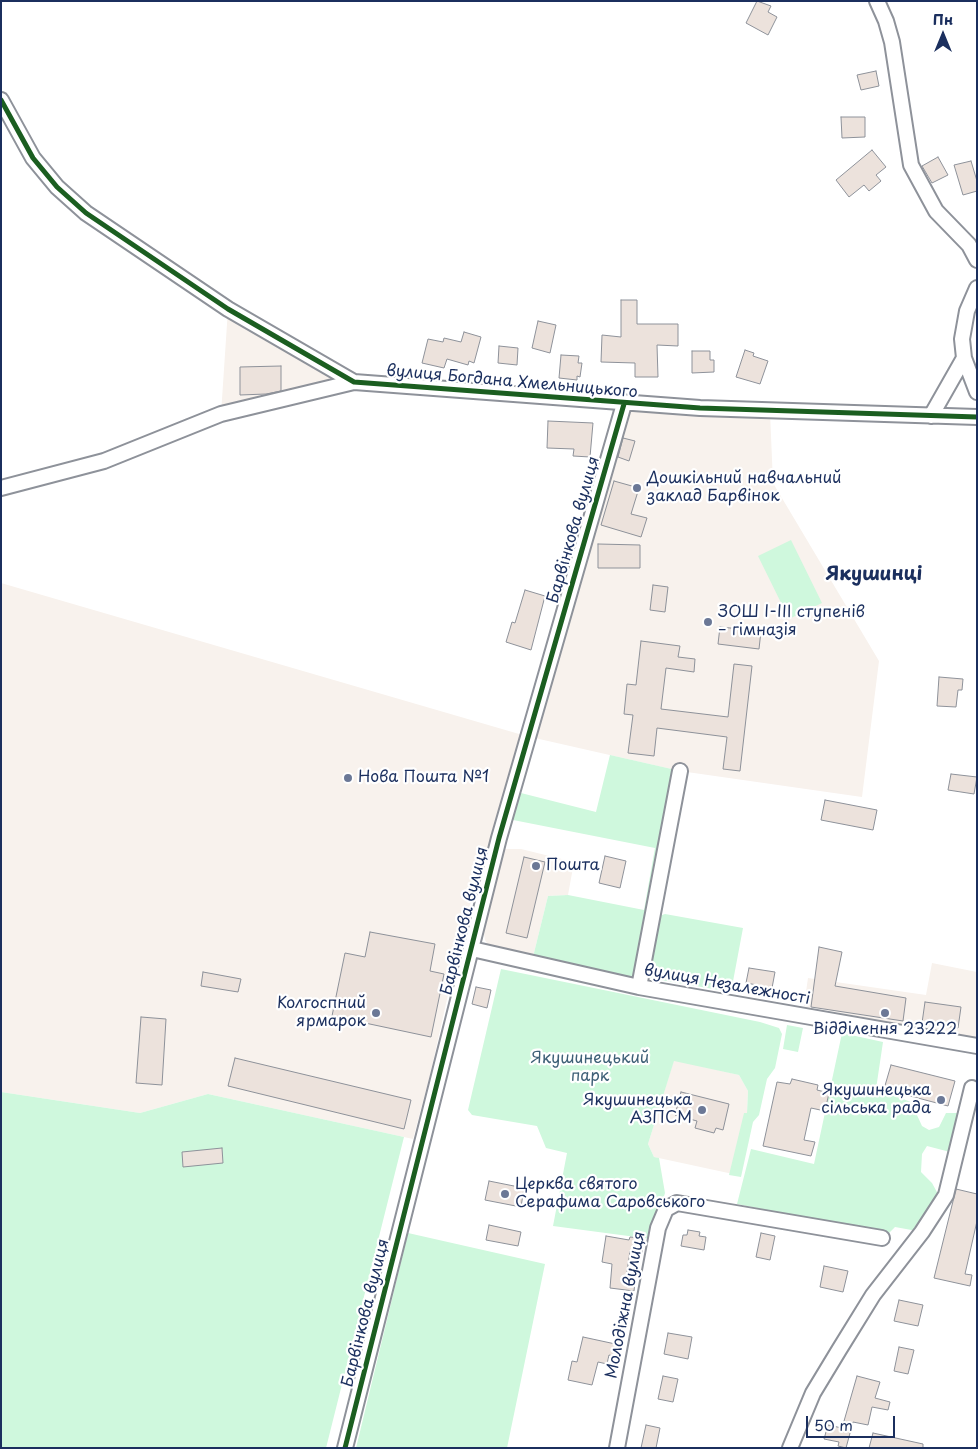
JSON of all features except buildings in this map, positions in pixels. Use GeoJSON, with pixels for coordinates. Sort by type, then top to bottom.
{"type":"FeatureCollection","features":[{"type":"Feature","properties":{"kind":"street"},"geometry":{"type":"LineString","coordinates":[[877,1],[886,21],[892,42],[911,165],[936,211],[969,245],[977,260]]}},
{"type":"Feature","properties":{"kind":"street","name":"вулиця Богдана Хмельницького"},"geometry":{"type":"LineString","coordinates":[[1,100],[33,158],[57,187],[81,209],[228,309],[354,382]]}},
{"type":"Feature","properties":{"kind":"street"},"geometry":{"type":"LineString","coordinates":[[977,288],[964,322],[962,339],[964,358],[977,392]]}},
{"type":"Feature","properties":{"kind":"street"},"geometry":{"type":"LineString","coordinates":[[931,416],[964,358]]}},
{"type":"Feature","properties":{"kind":"street","name":"вулиця Богдана Хмельницького"},"geometry":{"type":"LineString","coordinates":[[1,488],[104,461],[222,414],[354,382],[624,404],[977,417]]}},
{"type":"Feature","properties":{"kind":"street","name":"Барвінкова вулиця"},"geometry":{"type":"LineString","coordinates":[[345,1448],[526,736],[624,404]]}},
{"type":"Feature","properties":{"kind":"street"},"geometry":{"type":"LineString","coordinates":[[639,987],[680,771]]}},
{"type":"Feature","properties":{"kind":"street","name":"вулиця Незалежності"},"geometry":{"type":"LineString","coordinates":[[472,949],[639,987],[977,1046]]}},
{"type":"Feature","properties":{"kind":"street"},"geometry":{"type":"LineString","coordinates":[[790,1448],[813,1393],[838,1350],[873,1295],[922,1232],[946,1194],[972,1088]]}},
{"type":"Feature","properties":{"kind":"street","name":"Молодіжна вулиця"},"geometry":{"type":"LineString","coordinates":[[617,1448],[658,1228],[666,1209],[677,1203],[882,1238]]}},
{"type":"Feature","properties":{"kind":"shaded area"},"geometry":{"type":"Polygon","coordinates":[[[228,309],[354,382],[221,414],[228,309]]]}},
{"type":"Feature","properties":{"kind":"shaded area","name":"ЗОШ І-ІІІ ступенів – гімназія"},"geometry":{"type":"Polygon","coordinates":[[[624,404],[770,412],[773,483],[879,661],[862,797],[680,771],[526,736],[624,404]]]}},
{"type":"Feature","properties":{"kind":"shaded area"},"geometry":{"type":"Polygon","coordinates":[[[1,583],[526,736],[493,830],[463,928],[430,1075],[413,1139],[208,1094],[140,1113],[1,1092],[1,583]]]}},
{"type":"Feature","properties":{"kind":"shaded area"},"geometry":{"type":"Polygon","coordinates":[[[521,849],[574,862],[568,895],[548,896],[533,957],[489,947],[485,940],[483,928],[501,850],[521,849]]]}},
{"type":"Feature","properties":{"kind":"shaded area"},"geometry":{"type":"Polygon","coordinates":[[[932,963],[977,972],[977,1039],[804,1006],[808,978],[926,995],[932,963]]]}},
{"type":"Feature","properties":{"kind":"shaded area"},"geometry":{"type":"Polygon","coordinates":[[[674,1060],[739,1075],[748,1091],[747,1113],[733,1174],[654,1157],[648,1144],[674,1060]]]}},
{"type":"Feature","properties":{"kind":"green space"},"geometry":{"type":"Polygon","coordinates":[[[791,540],[822,603],[789,619],[758,556],[791,540]]]}},
{"type":"Feature","properties":{"kind":"green space"},"geometry":{"type":"Polygon","coordinates":[[[610,755],[676,770],[637,977],[631,979],[533,957],[548,896],[568,895],[644,910],[655,848],[508,819],[517,792],[596,812],[610,755]]]}},
{"type":"Feature","properties":{"kind":"green space"},"geometry":{"type":"Polygon","coordinates":[[[665,914],[743,928],[731,992],[649,978],[647,972],[659,916],[665,914]]]}},
{"type":"Feature","properties":{"kind":"green space","name":"Якушинецький парк"},"geometry":{"type":"Polygon","coordinates":[[[501,969],[760,1022],[779,1028],[782,1034],[775,1068],[767,1079],[759,1115],[753,1122],[741,1177],[729,1175],[744,1113],[747,1113],[748,1091],[739,1075],[674,1061],[648,1144],[654,1157],[659,1158],[665,1193],[651,1239],[553,1226],[567,1153],[546,1148],[537,1126],[472,1115],[468,1110],[501,969]]]}},
{"type":"Feature","properties":{"kind":"green space"},"geometry":{"type":"Polygon","coordinates":[[[787,1025],[803,1028],[798,1052],[783,1049],[787,1025]]]}},
{"type":"Feature","properties":{"kind":"green space"},"geometry":{"type":"Polygon","coordinates":[[[842,1033],[883,1042],[876,1089],[911,1102],[922,1126],[929,1130],[939,1127],[946,1113],[960,1113],[950,1152],[927,1146],[922,1154],[921,1172],[932,1183],[938,1194],[917,1231],[895,1227],[888,1234],[737,1204],[751,1149],[814,1164],[842,1033]]]}},
{"type":"Feature","properties":{"kind":"green space"},"geometry":{"type":"Polygon","coordinates":[[[1,1092],[140,1113],[208,1094],[404,1137],[326,1448],[1,1448],[1,1092]]]}},
{"type":"Feature","properties":{"kind":"green space"},"geometry":{"type":"Polygon","coordinates":[[[408,1233],[545,1264],[507,1448],[356,1448],[408,1233]]]}},
{"type":"Feature","properties":{"kind":"cycle path"},"geometry":{"type":"LineString","coordinates":[[1,100],[33,158],[57,187],[86,213],[228,309],[354,382],[700,408],[977,417]]}},
{"type":"Feature","properties":{"kind":"cycle path"},"geometry":{"type":"LineString","coordinates":[[345,1448],[499,838],[624,404]]}},
{"type":"Feature","properties":{"kind":"place","name":"Дошкільний навчальний заклад Барвінок"},"geometry":{"type":"Point","coordinates":[637,488]}},
{"type":"Feature","properties":{"kind":"place","name":"ЗОШ І-ІІІ ступенів – гімназія"},"geometry":{"type":"Point","coordinates":[708,622]}},
{"type":"Feature","properties":{"kind":"place","name":"Нова Пошта №1"},"geometry":{"type":"Point","coordinates":[348,778]}},
{"type":"Feature","properties":{"kind":"place","name":"Пошта"},"geometry":{"type":"Point","coordinates":[536,866]}},
{"type":"Feature","properties":{"kind":"place","name":"Колгоспний ярмарок"},"geometry":{"type":"Point","coordinates":[376,1013]}},
{"type":"Feature","properties":{"kind":"place","name":"Відділення 23222"},"geometry":{"type":"Point","coordinates":[885,1013]}},
{"type":"Feature","properties":{"kind":"place","name":"Якушинецька сільська рада"},"geometry":{"type":"Point","coordinates":[941,1100]}},
{"type":"Feature","properties":{"kind":"place","name":"Якушинецька АЗПСМ"},"geometry":{"type":"Point","coordinates":[702,1110]}},
{"type":"Feature","properties":{"kind":"place","name":"Церква святого Серафима Саровського"},"geometry":{"type":"Point","coordinates":[505,1194]}},
{"type":"Feature","properties":{"kind":"district","name":"Якушинці"},"geometry":{"type":"Point","coordinates":[874,575]}}]}
